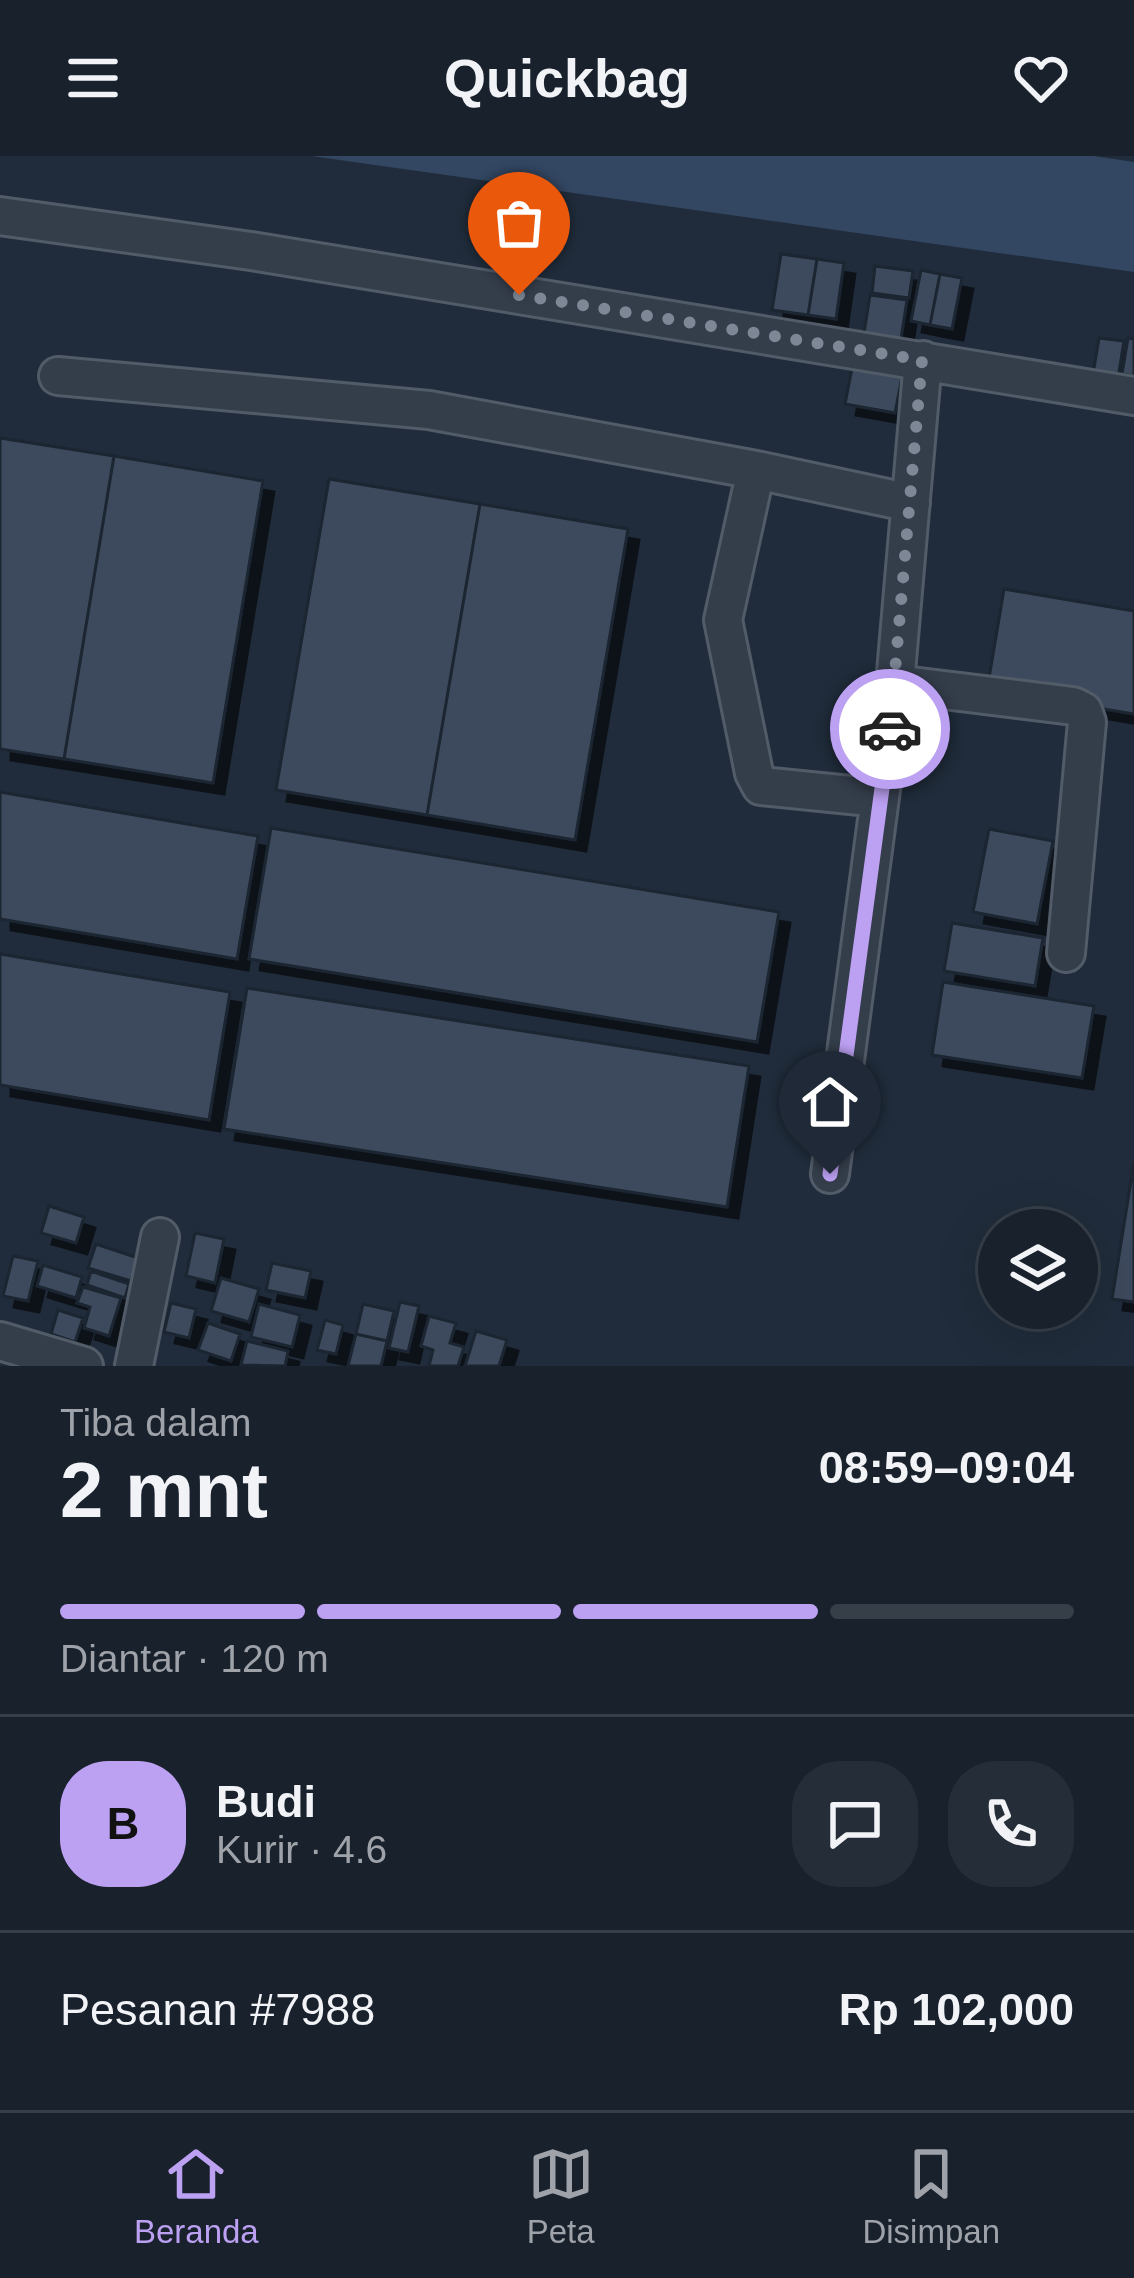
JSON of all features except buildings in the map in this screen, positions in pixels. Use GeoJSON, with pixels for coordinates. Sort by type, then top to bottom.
{"type":"FeatureCollection","features":[{"type":"Feature","properties":{"kind":"street"},"geometry":{"type":"LineString","coordinates":[[0,216],[250,251],[1134,397]]}},
{"type":"Feature","properties":{"kind":"street"},"geometry":{"type":"LineString","coordinates":[[830,1174],[895,684],[922,360]]}},
{"type":"Feature","properties":{"kind":"street"},"geometry":{"type":"LineString","coordinates":[[58,376],[429,410],[911,503]]}},
{"type":"Feature","properties":{"kind":"street"},"geometry":{"type":"LineString","coordinates":[[755,470],[723,620],[754,773],[761,786],[776,789],[880,798]]}},
{"type":"Feature","properties":{"kind":"street"},"geometry":{"type":"LineString","coordinates":[[895,684],[1083,711],[1087,722],[1066,953]]}},
{"type":"Feature","properties":{"kind":"street"},"geometry":{"type":"LineString","coordinates":[[134,1366],[160,1237]]}},
{"type":"Feature","properties":{"kind":"street"},"geometry":{"type":"LineString","coordinates":[[0,1341],[84,1366]]}},
{"type":"Feature","properties":{"kind":"water"},"geometry":{"type":"Polygon","coordinates":[[[311,156],[1094,156],[1134,162],[1134,272],[311,156]]]}},
{"type":"Feature","properties":{"kind":"way so far"},"geometry":{"type":"LineString","coordinates":[[519,295],[922,360],[890,729]]}},
{"type":"Feature","properties":{"kind":"route"},"geometry":{"type":"LineString","coordinates":[[830,1174],[890,729]]}}]}
